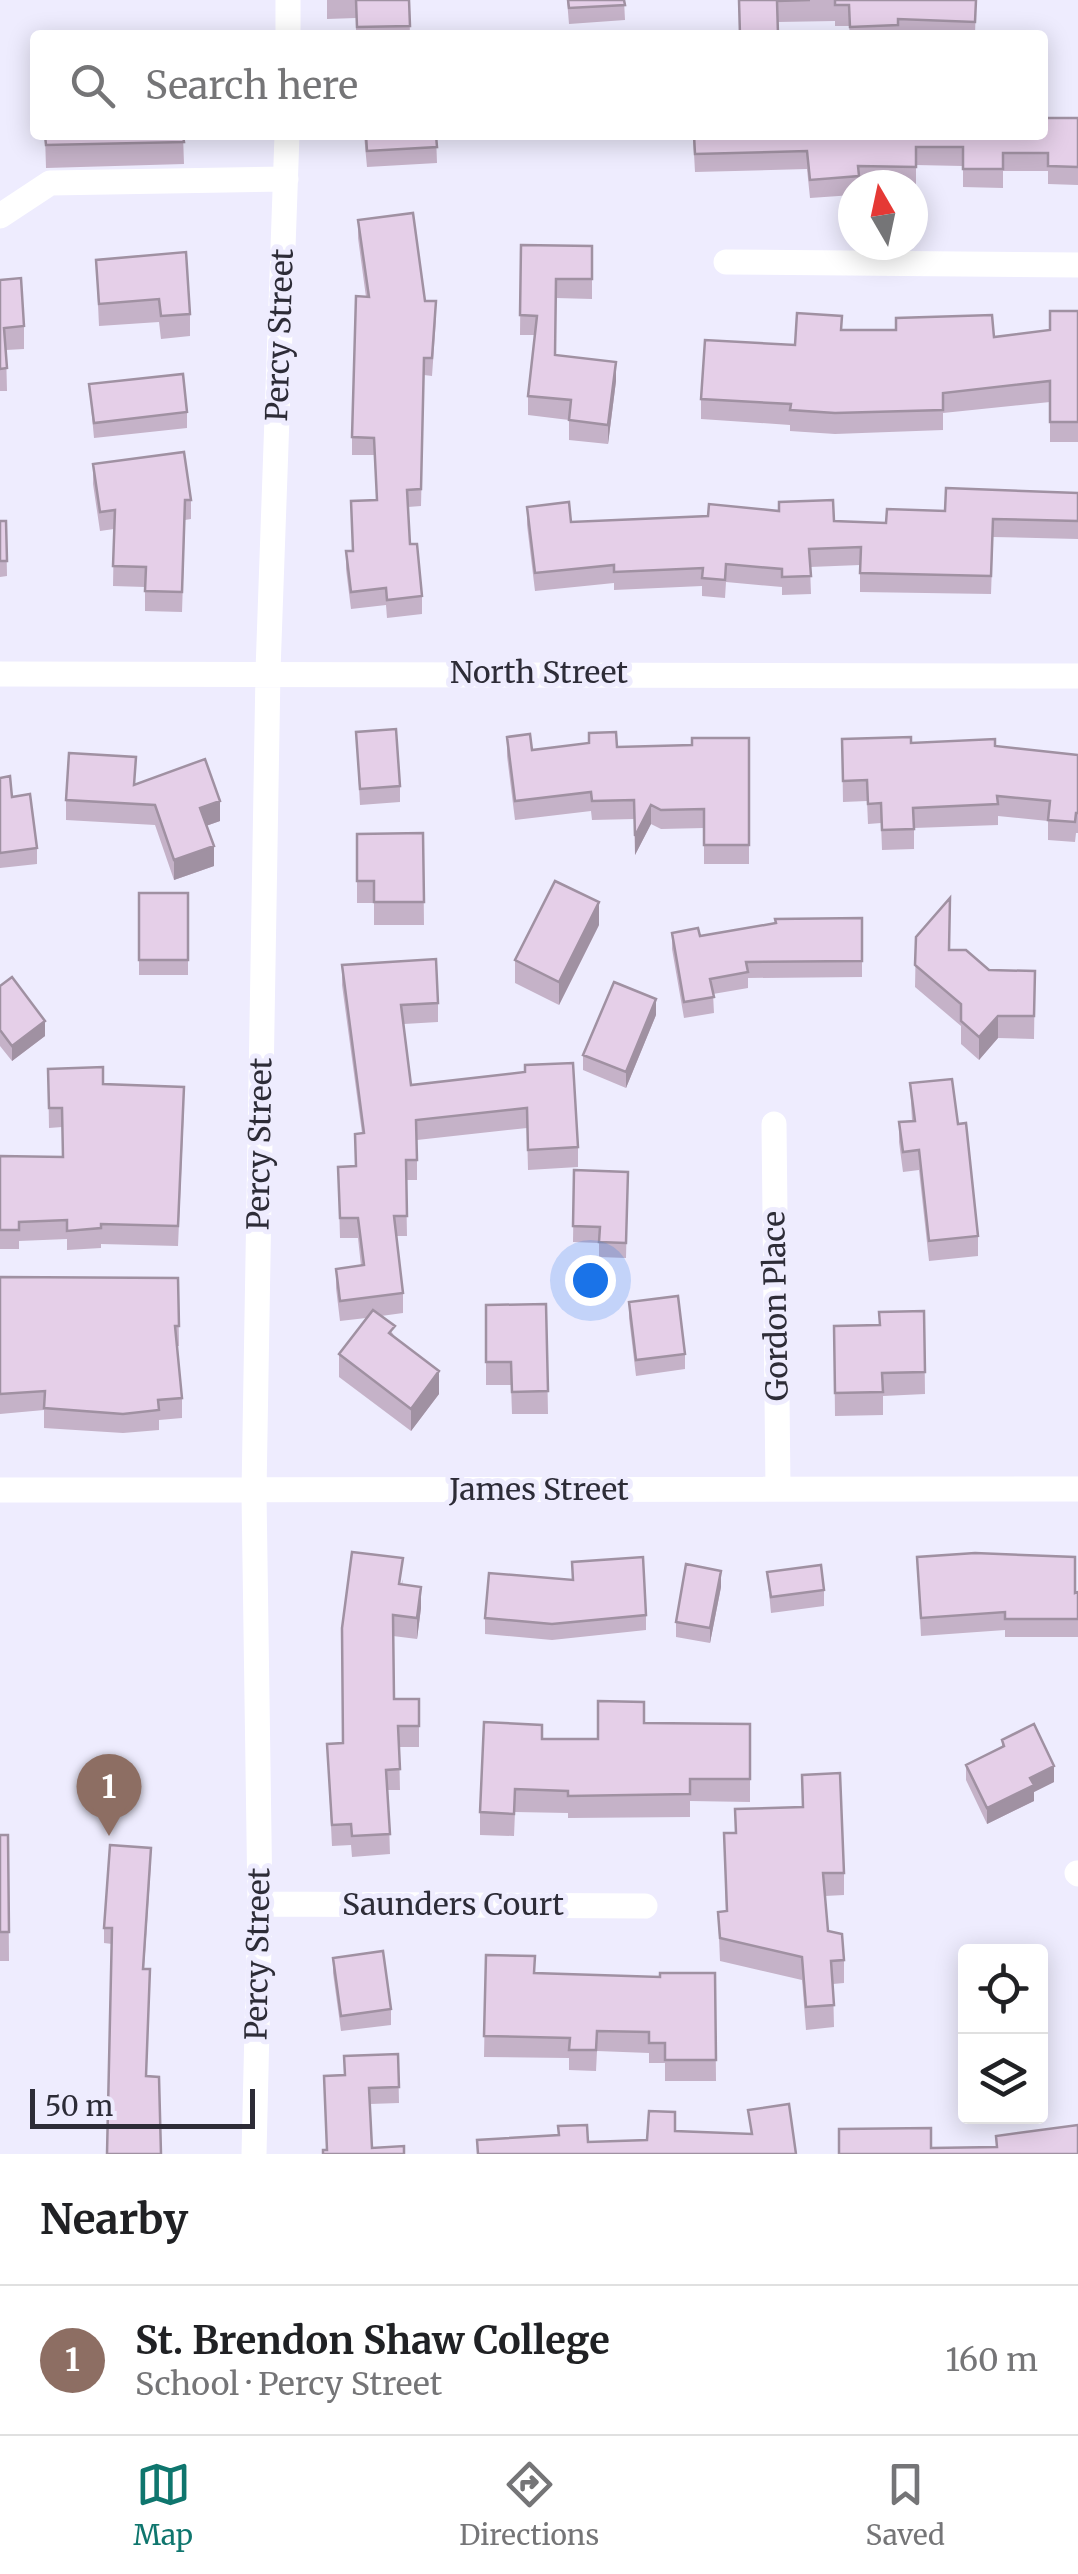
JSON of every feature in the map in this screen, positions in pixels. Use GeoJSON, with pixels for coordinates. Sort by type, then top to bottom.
{"type":"FeatureCollection","features":[{"type":"Feature","properties":{"kind":"street"},"geometry":{"type":"LineString","coordinates":[[288,0],[288,30]]}},
{"type":"Feature","properties":{"kind":"street","name":"Percy Street"},"geometry":{"type":"LineString","coordinates":[[254,2154],[260,1904],[254,1493],[268,671],[286,140]]}},
{"type":"Feature","properties":{"kind":"street"},"geometry":{"type":"LineString","coordinates":[[0,216],[50,183],[286,179]]}},
{"type":"Feature","properties":{"kind":"street"},"geometry":{"type":"LineString","coordinates":[[726,262],[1078,266]]}},
{"type":"Feature","properties":{"kind":"street","name":"North Street"},"geometry":{"type":"LineString","coordinates":[[0,674],[268,671],[1078,676]]}},
{"type":"Feature","properties":{"kind":"street","name":"Gordon Place"},"geometry":{"type":"LineString","coordinates":[[774,1124],[778,1488]]}},
{"type":"Feature","properties":{"kind":"street","name":"James Street"},"geometry":{"type":"LineString","coordinates":[[0,1490],[254,1493],[1078,1489]]}},
{"type":"Feature","properties":{"kind":"street","name":"Saunders Court"},"geometry":{"type":"LineString","coordinates":[[260,1904],[645,1906]]}},
{"type":"Feature","properties":{"kind":"building"},"geometry":{"type":"Polygon","coordinates":[[[356,0],[409,0],[410,26],[357,27],[356,0]]]}},
{"type":"Feature","properties":{"kind":"building"},"geometry":{"type":"Polygon","coordinates":[[[568,0],[624,0],[625,5],[569,8],[568,0]]]}},
{"type":"Feature","properties":{"kind":"building"},"geometry":{"type":"Polygon","coordinates":[[[739,0],[810,0],[777,1],[778,30],[740,30],[739,0]]]}},
{"type":"Feature","properties":{"kind":"building"},"geometry":{"type":"Polygon","coordinates":[[[835,0],[976,0],[975,22],[898,19],[898,25],[850,27],[849,5],[835,5],[835,0]]]}},
{"type":"Feature","properties":{"kind":"building"},"geometry":{"type":"Polygon","coordinates":[[[1048,118],[1078,118],[1078,167],[1048,166],[1048,153],[1003,153],[1003,169],[963,169],[963,147],[916,147],[916,167],[858,166],[858,170],[838,170],[838,178],[810,180],[807,151],[695,154],[694,140],[1048,140],[1048,118]]]}},
{"type":"Feature","properties":{"kind":"building"},"geometry":{"type":"Polygon","coordinates":[[[46,140],[184,142],[46,145],[46,140]]]}},
{"type":"Feature","properties":{"kind":"building"},"geometry":{"type":"Polygon","coordinates":[[[366,140],[436,140],[437,147],[367,151],[366,140]]]}},
{"type":"Feature","properties":{"kind":"building"},"geometry":{"type":"Polygon","coordinates":[[[413,213],[425,301],[436,301],[432,358],[424,358],[421,489],[407,490],[410,544],[417,544],[422,596],[387,600],[386,588],[351,592],[346,551],[353,551],[351,501],[377,500],[374,438],[352,437],[356,296],[369,297],[358,220],[413,213]]]}},
{"type":"Feature","properties":{"kind":"building"},"geometry":{"type":"Polygon","coordinates":[[[521,245],[592,246],[592,279],[556,279],[555,355],[616,362],[608,425],[569,420],[571,400],[528,396],[537,316],[520,315],[521,245]]]}},
{"type":"Feature","properties":{"kind":"building"},"geometry":{"type":"Polygon","coordinates":[[[186,252],[190,314],[161,316],[159,299],[99,304],[96,260],[186,252]]]}},
{"type":"Feature","properties":{"kind":"building"},"geometry":{"type":"Polygon","coordinates":[[[21,278],[24,326],[4,328],[7,368],[0,369],[0,280],[21,278]]]}},
{"type":"Feature","properties":{"kind":"building"},"geometry":{"type":"Polygon","coordinates":[[[1050,311],[1078,311],[1078,422],[1050,422],[1050,381],[943,393],[943,410],[835,413],[790,410],[791,404],[701,399],[705,340],[795,345],[797,313],[842,316],[841,330],[896,330],[896,318],[992,315],[994,337],[1050,330],[1050,311]]]}},
{"type":"Feature","properties":{"kind":"building"},"geometry":{"type":"Polygon","coordinates":[[[183,374],[187,412],[94,423],[89,384],[183,374]]]}},
{"type":"Feature","properties":{"kind":"building"},"geometry":{"type":"Polygon","coordinates":[[[184,452],[191,500],[185,500],[182,592],[145,591],[146,567],[113,566],[115,510],[100,512],[93,464],[184,452]]]}},
{"type":"Feature","properties":{"kind":"building"},"geometry":{"type":"Polygon","coordinates":[[[946,488],[1078,493],[1078,521],[993,519],[991,576],[860,573],[861,547],[809,549],[811,576],[782,577],[782,569],[726,564],[725,580],[702,578],[703,568],[614,572],[614,565],[535,573],[527,507],[569,502],[571,522],[708,516],[709,504],[779,511],[779,502],[833,500],[834,521],[886,523],[887,509],[945,511],[946,488]]]}},
{"type":"Feature","properties":{"kind":"building"},"geometry":{"type":"Polygon","coordinates":[[[0,521],[6,521],[7,561],[0,561],[0,521]]]}},
{"type":"Feature","properties":{"kind":"building"},"geometry":{"type":"Polygon","coordinates":[[[396,729],[400,786],[360,789],[356,732],[396,729]]]}},
{"type":"Feature","properties":{"kind":"building"},"geometry":{"type":"Polygon","coordinates":[[[616,732],[617,747],[692,745],[692,738],[749,738],[749,845],[704,845],[704,809],[661,810],[651,805],[635,836],[634,800],[592,801],[591,792],[515,801],[507,737],[530,734],[532,750],[589,743],[589,733],[616,732]]]}},
{"type":"Feature","properties":{"kind":"building"},"geometry":{"type":"Polygon","coordinates":[[[911,737],[911,743],[995,739],[995,746],[1078,755],[1075,822],[1048,820],[1050,801],[997,796],[998,804],[913,808],[914,829],[882,830],[881,803],[868,804],[867,780],[843,781],[842,739],[911,737]]]}},
{"type":"Feature","properties":{"kind":"building"},"geometry":{"type":"Polygon","coordinates":[[[69,753],[136,757],[134,785],[205,759],[220,801],[200,808],[214,846],[174,860],[155,805],[66,800],[69,753]]]}},
{"type":"Feature","properties":{"kind":"building"},"geometry":{"type":"Polygon","coordinates":[[[10,776],[12,797],[30,794],[37,848],[0,853],[0,778],[10,776]]]}},
{"type":"Feature","properties":{"kind":"building"},"geometry":{"type":"Polygon","coordinates":[[[423,833],[424,902],[374,902],[374,881],[357,881],[357,834],[423,833]]]}},
{"type":"Feature","properties":{"kind":"building"},"geometry":{"type":"Polygon","coordinates":[[[555,881],[599,902],[559,982],[515,960],[555,881]]]}},
{"type":"Feature","properties":{"kind":"building"},"geometry":{"type":"Polygon","coordinates":[[[139,893],[188,893],[188,960],[139,960],[139,893]]]}},
{"type":"Feature","properties":{"kind":"building"},"geometry":{"type":"Polygon","coordinates":[[[950,898],[949,950],[966,950],[989,970],[1035,971],[1034,1016],[998,1016],[979,1037],[961,1021],[961,1004],[915,965],[916,937],[950,898]]]}},
{"type":"Feature","properties":{"kind":"building"},"geometry":{"type":"Polygon","coordinates":[[[862,918],[862,961],[746,962],[748,972],[710,979],[714,997],[684,1002],[672,933],[698,928],[700,936],[776,923],[775,919],[862,918]]]}},
{"type":"Feature","properties":{"kind":"building"},"geometry":{"type":"Polygon","coordinates":[[[436,959],[438,1003],[401,1005],[411,1085],[525,1072],[525,1065],[573,1063],[578,1147],[528,1150],[527,1108],[416,1120],[417,1160],[406,1160],[407,1216],[394,1216],[403,1293],[340,1301],[336,1269],[364,1265],[358,1218],[340,1218],[338,1167],[356,1166],[355,1134],[364,1133],[342,965],[436,959]]]}},
{"type":"Feature","properties":{"kind":"building"},"geometry":{"type":"Polygon","coordinates":[[[12,977],[45,1021],[12,1046],[0,1030],[0,986],[12,977]]]}},
{"type":"Feature","properties":{"kind":"building"},"geometry":{"type":"Polygon","coordinates":[[[614,982],[656,999],[626,1072],[583,1055],[614,982]]]}},
{"type":"Feature","properties":{"kind":"building"},"geometry":{"type":"Polygon","coordinates":[[[103,1067],[103,1084],[184,1087],[178,1226],[101,1224],[101,1228],[67,1231],[67,1220],[19,1222],[19,1230],[0,1230],[0,1156],[63,1157],[62,1108],[49,1108],[48,1069],[103,1067]]]}},
{"type":"Feature","properties":{"kind":"building"},"geometry":{"type":"Polygon","coordinates":[[[952,1079],[958,1124],[966,1123],[978,1236],[929,1241],[919,1150],[903,1152],[899,1122],[915,1121],[910,1083],[952,1079]]]}},
{"type":"Feature","properties":{"kind":"building"},"geometry":{"type":"Polygon","coordinates":[[[574,1170],[628,1172],[626,1243],[599,1242],[600,1227],[573,1226],[574,1170]]]}},
{"type":"Feature","properties":{"kind":"building"},"geometry":{"type":"Polygon","coordinates":[[[0,1277],[178,1278],[179,1326],[175,1326],[182,1398],[158,1400],[159,1410],[123,1414],[44,1408],[45,1391],[0,1394],[0,1277]]]}},
{"type":"Feature","properties":{"kind":"building"},"geometry":{"type":"Polygon","coordinates":[[[678,1296],[685,1354],[636,1360],[629,1302],[678,1296]]]}},
{"type":"Feature","properties":{"kind":"building"},"geometry":{"type":"Polygon","coordinates":[[[546,1304],[548,1391],[512,1392],[511,1362],[486,1362],[486,1305],[546,1304]]]}},
{"type":"Feature","properties":{"kind":"building"},"geometry":{"type":"Polygon","coordinates":[[[373,1310],[395,1326],[389,1333],[439,1371],[411,1409],[339,1354],[373,1310]]]}},
{"type":"Feature","properties":{"kind":"building"},"geometry":{"type":"Polygon","coordinates":[[[924,1311],[925,1372],[882,1373],[883,1392],[835,1393],[834,1326],[880,1325],[879,1312],[924,1311]]]}},
{"type":"Feature","properties":{"kind":"building"},"geometry":{"type":"Polygon","coordinates":[[[352,1552],[403,1558],[399,1584],[421,1587],[417,1618],[393,1615],[394,1699],[419,1699],[419,1726],[398,1726],[400,1769],[386,1770],[390,1834],[352,1836],[351,1824],[332,1825],[327,1744],[343,1743],[342,1628],[352,1552]]]}},
{"type":"Feature","properties":{"kind":"building"},"geometry":{"type":"Polygon","coordinates":[[[975,1553],[1075,1557],[1078,1619],[1005,1619],[1005,1612],[921,1618],[917,1557],[975,1553]]]}},
{"type":"Feature","properties":{"kind":"building"},"geometry":{"type":"Polygon","coordinates":[[[643,1557],[646,1615],[552,1624],[485,1618],[489,1573],[573,1580],[572,1562],[643,1557]]]}},
{"type":"Feature","properties":{"kind":"building"},"geometry":{"type":"Polygon","coordinates":[[[686,1564],[721,1571],[710,1628],[676,1622],[686,1564]]]}},
{"type":"Feature","properties":{"kind":"building"},"geometry":{"type":"Polygon","coordinates":[[[821,1565],[824,1590],[771,1597],[767,1572],[821,1565]]]}},
{"type":"Feature","properties":{"kind":"building"},"geometry":{"type":"Polygon","coordinates":[[[598,1701],[644,1702],[644,1723],[750,1724],[750,1779],[690,1779],[690,1794],[568,1796],[568,1791],[515,1789],[514,1814],[480,1812],[484,1722],[542,1725],[542,1739],[598,1739],[598,1701]]]}},
{"type":"Feature","properties":{"kind":"building"},"geometry":{"type":"Polygon","coordinates":[[[1034,1724],[1054,1766],[1030,1778],[1034,1785],[987,1808],[966,1765],[1004,1746],[1002,1740],[1034,1724]]]}},
{"type":"Feature","properties":{"kind":"building"},"geometry":{"type":"Polygon","coordinates":[[[840,1773],[844,1873],[823,1873],[828,1931],[842,1934],[844,1960],[831,1961],[834,2005],[806,2007],[802,1957],[720,1938],[718,1912],[727,1911],[724,1833],[736,1833],[735,1809],[803,1807],[802,1775],[840,1773]]]}},
{"type":"Feature","properties":{"kind":"building"},"geometry":{"type":"Polygon","coordinates":[[[0,1835],[8,1835],[9,1932],[0,1932],[0,1835]]]}},
{"type":"Feature","properties":{"kind":"building"},"geometry":{"type":"Polygon","coordinates":[[[110,1845],[151,1848],[143,1969],[150,1969],[146,2076],[159,2077],[161,2154],[107,2154],[112,1928],[104,1928],[110,1845]]]}},
{"type":"Feature","properties":{"kind":"building"},"geometry":{"type":"Polygon","coordinates":[[[383,1951],[391,2009],[341,2016],[333,1958],[383,1951]]]}},
{"type":"Feature","properties":{"kind":"building"},"geometry":{"type":"Polygon","coordinates":[[[486,1955],[535,1956],[534,1973],[660,1977],[660,1973],[715,1973],[716,2060],[665,2060],[665,2043],[649,2043],[649,2032],[597,2031],[596,2050],[569,2050],[570,2038],[484,2036],[486,1955]]]}},
{"type":"Feature","properties":{"kind":"building"},"geometry":{"type":"Polygon","coordinates":[[[398,2054],[399,2087],[369,2088],[372,2148],[404,2146],[404,2154],[323,2154],[327,2150],[324,2076],[345,2075],[344,2056],[398,2054]]]}},
{"type":"Feature","properties":{"kind":"building"},"geometry":{"type":"Polygon","coordinates":[[[789,2104],[796,2154],[478,2154],[477,2140],[559,2135],[558,2126],[587,2125],[588,2142],[647,2140],[649,2111],[675,2112],[675,2131],[752,2134],[748,2110],[789,2104]]]}},
{"type":"Feature","properties":{"kind":"building"},"geometry":{"type":"Polygon","coordinates":[[[1078,2125],[1078,2154],[839,2154],[839,2129],[931,2128],[931,2148],[997,2147],[996,2136],[1078,2125]]]}},
{"type":"Feature","properties":{"kind":"place","name":"St. Brendon Shaw College"},"geometry":{"type":"Point","coordinates":[109,1836]}}]}
